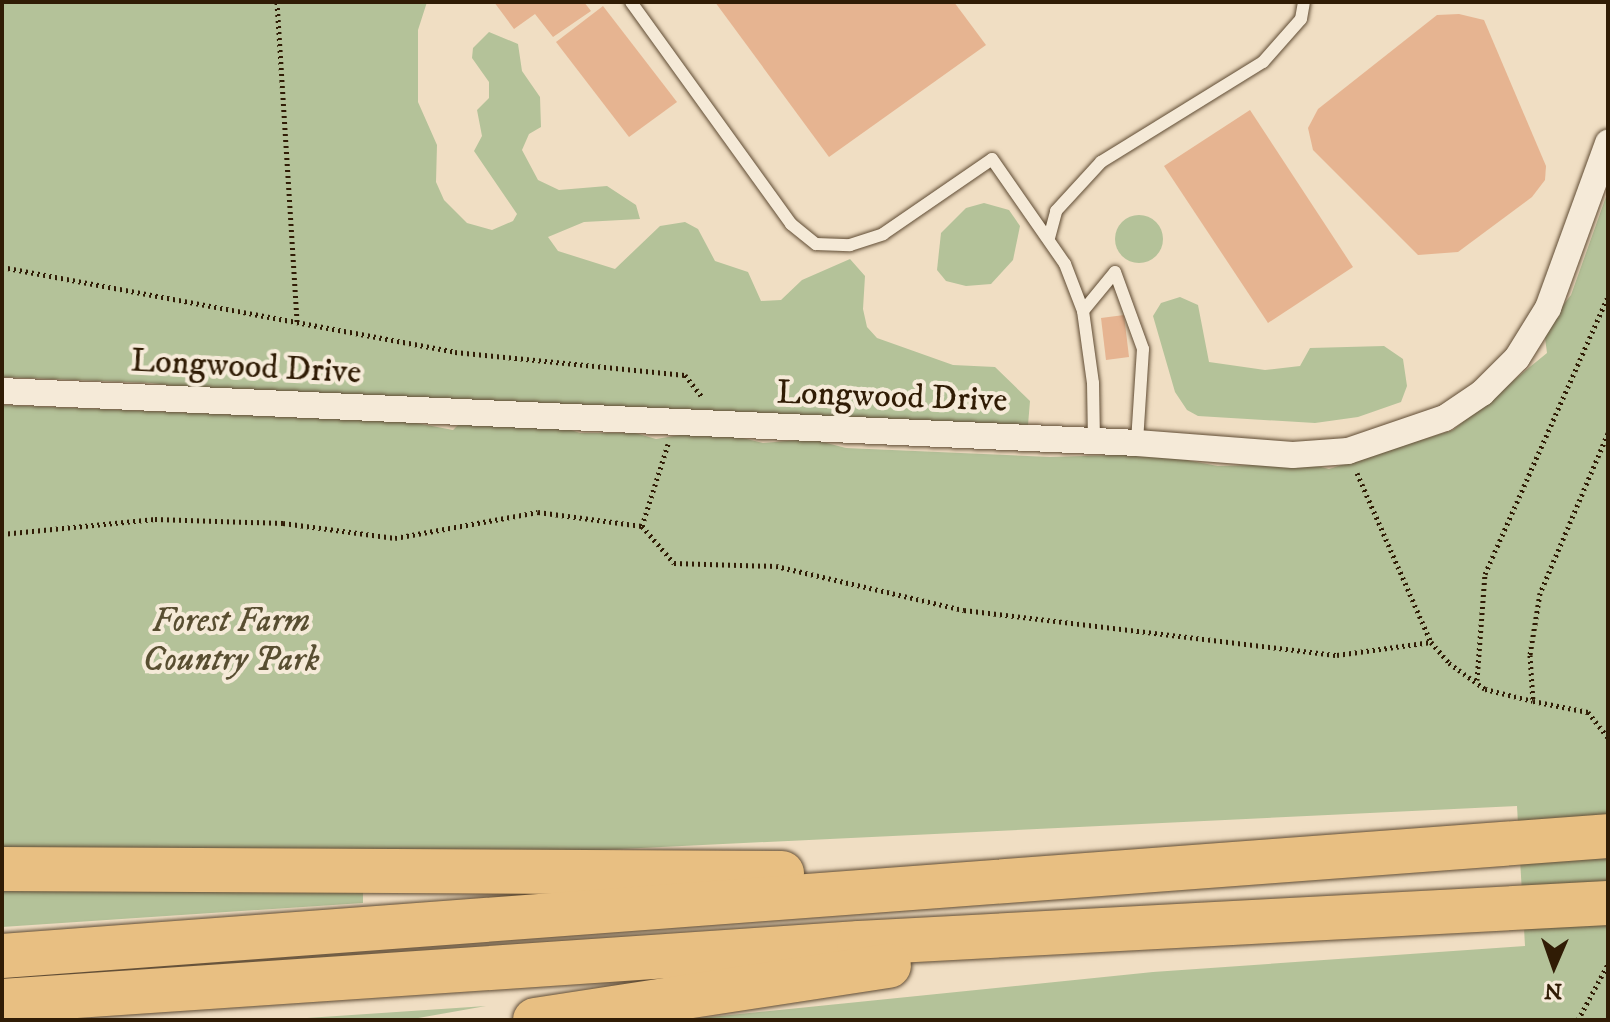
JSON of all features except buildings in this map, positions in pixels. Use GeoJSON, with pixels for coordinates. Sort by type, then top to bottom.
{"type":"FeatureCollection","features":[{"type":"Feature","properties":{"kind":"highway"},"geometry":{"type":"LineString","coordinates":[[2,956],[563,918],[1084,872],[1608,836]]}},
{"type":"Feature","properties":{"kind":"highway"},"geometry":{"type":"LineString","coordinates":[[2,869],[314,874],[1084,872]]}},
{"type":"Feature","properties":{"kind":"highway"},"geometry":{"type":"LineString","coordinates":[[2,1001],[859,943],[1092,933],[1608,903]]}},
{"type":"Feature","properties":{"kind":"highway"},"geometry":{"type":"LineString","coordinates":[[535,1020],[1092,933]]}},
{"type":"Feature","properties":{"kind":"street","name":"Longwood Drive"},"geometry":{"type":"LineString","coordinates":[[2,391],[678,425],[1137,443],[1293,455],[1348,451],[1445,418],[1482,393],[1517,358],[1548,308],[1608,143]]}},
{"type":"Feature","properties":{"kind":"lane"},"geometry":{"type":"LineString","coordinates":[[631,2],[791,224],[816,244],[850,245],[883,234],[992,159],[1065,264],[1083,311],[1093,383],[1094,441]]}},
{"type":"Feature","properties":{"kind":"lane"},"geometry":{"type":"LineString","coordinates":[[1049,238],[1056,211],[1101,162],[1263,62],[1301,19],[1304,2]]}},
{"type":"Feature","properties":{"kind":"lane"},"geometry":{"type":"LineString","coordinates":[[1083,311],[1115,272],[1143,349],[1137,443]]}},
{"type":"Feature","properties":{"kind":"path"},"geometry":{"type":"LineString","coordinates":[[277,2],[297,322]]}},
{"type":"Feature","properties":{"kind":"path"},"geometry":{"type":"LineString","coordinates":[[2,267],[455,352],[685,375],[727,426]]}},
{"type":"Feature","properties":{"kind":"path"},"geometry":{"type":"LineString","coordinates":[[1477,680],[1485,574],[1608,297]]}},
{"type":"Feature","properties":{"kind":"path"},"geometry":{"type":"LineString","coordinates":[[642,526],[666,446],[678,425]]}},
{"type":"Feature","properties":{"kind":"path"},"geometry":{"type":"LineString","coordinates":[[1533,701],[1530,655],[1540,593],[1608,433]]}},
{"type":"Feature","properties":{"kind":"path"},"geometry":{"type":"LineString","coordinates":[[1348,451],[1431,642],[1449,663],[1477,680],[1485,689],[1588,712],[1608,738]]}},
{"type":"Feature","properties":{"kind":"path"},"geometry":{"type":"LineString","coordinates":[[2,534],[155,519],[283,523],[395,538],[538,512],[642,526],[674,563],[776,566],[964,610],[1337,655],[1431,642]]}},
{"type":"Feature","properties":{"kind":"path"},"geometry":{"type":"LineString","coordinates":[[1578,1020],[1608,964]]}},
{"type":"Feature","properties":{"kind":"green space"},"geometry":{"type":"Polygon","coordinates":[[[2,2],[427,2],[418,30],[418,102],[437,145],[436,182],[444,200],[467,223],[492,230],[513,221],[517,214],[474,151],[482,136],[477,110],[489,98],[489,82],[472,58],[473,48],[489,32],[518,44],[522,71],[540,97],[541,127],[529,134],[522,150],[538,180],[559,190],[607,186],[636,205],[640,219],[584,222],[548,237],[558,251],[615,269],[660,226],[685,222],[698,229],[715,261],[748,272],[761,301],[781,300],[802,280],[850,259],[865,276],[863,309],[867,327],[877,338],[953,365],[995,367],[1030,401],[1028,425],[218,392],[152,383],[2,377],[2,2]]]}},
{"type":"Feature","properties":{"kind":"green space","name":"Forest Farm Country Park"},"geometry":{"type":"Polygon","coordinates":[[[1608,191],[1608,1020],[681,1020],[1153,972],[1525,946],[1517,806],[495,855],[2,855],[2,405],[411,422],[453,430],[462,421],[559,426],[580,433],[635,433],[656,439],[710,430],[763,443],[811,439],[846,448],[1050,457],[1153,454],[1218,466],[1309,464],[1329,469],[1453,430],[1547,353],[1544,330],[1571,295],[1608,191]]]}},
{"type":"Feature","properties":{"kind":"green space"},"geometry":{"type":"Polygon","coordinates":[[[984,203],[1009,210],[1020,226],[1013,260],[991,284],[966,286],[946,281],[937,270],[941,233],[966,208],[984,203]]]}},
{"type":"Feature","properties":{"kind":"green space"},"geometry":{"type":"Polygon","coordinates":[[[1139,215],[1156,222],[1163,239],[1156,256],[1139,263],[1122,256],[1115,239],[1122,222],[1139,215]]]}},
{"type":"Feature","properties":{"kind":"green space"},"geometry":{"type":"Polygon","coordinates":[[[1180,297],[1198,305],[1209,362],[1265,370],[1300,366],[1310,348],[1384,346],[1403,359],[1407,386],[1401,402],[1358,417],[1315,423],[1198,416],[1187,410],[1175,392],[1153,316],[1161,303],[1180,297]]]}},
{"type":"Feature","properties":{"kind":"green space"},"geometry":{"type":"Polygon","coordinates":[[[2,885],[363,889],[363,903],[2,927],[2,885]]]}},
{"type":"Feature","properties":{"kind":"green space"},"geometry":{"type":"Polygon","coordinates":[[[486,1006],[407,1020],[273,1020],[292,1019],[486,1006]]]}}]}
